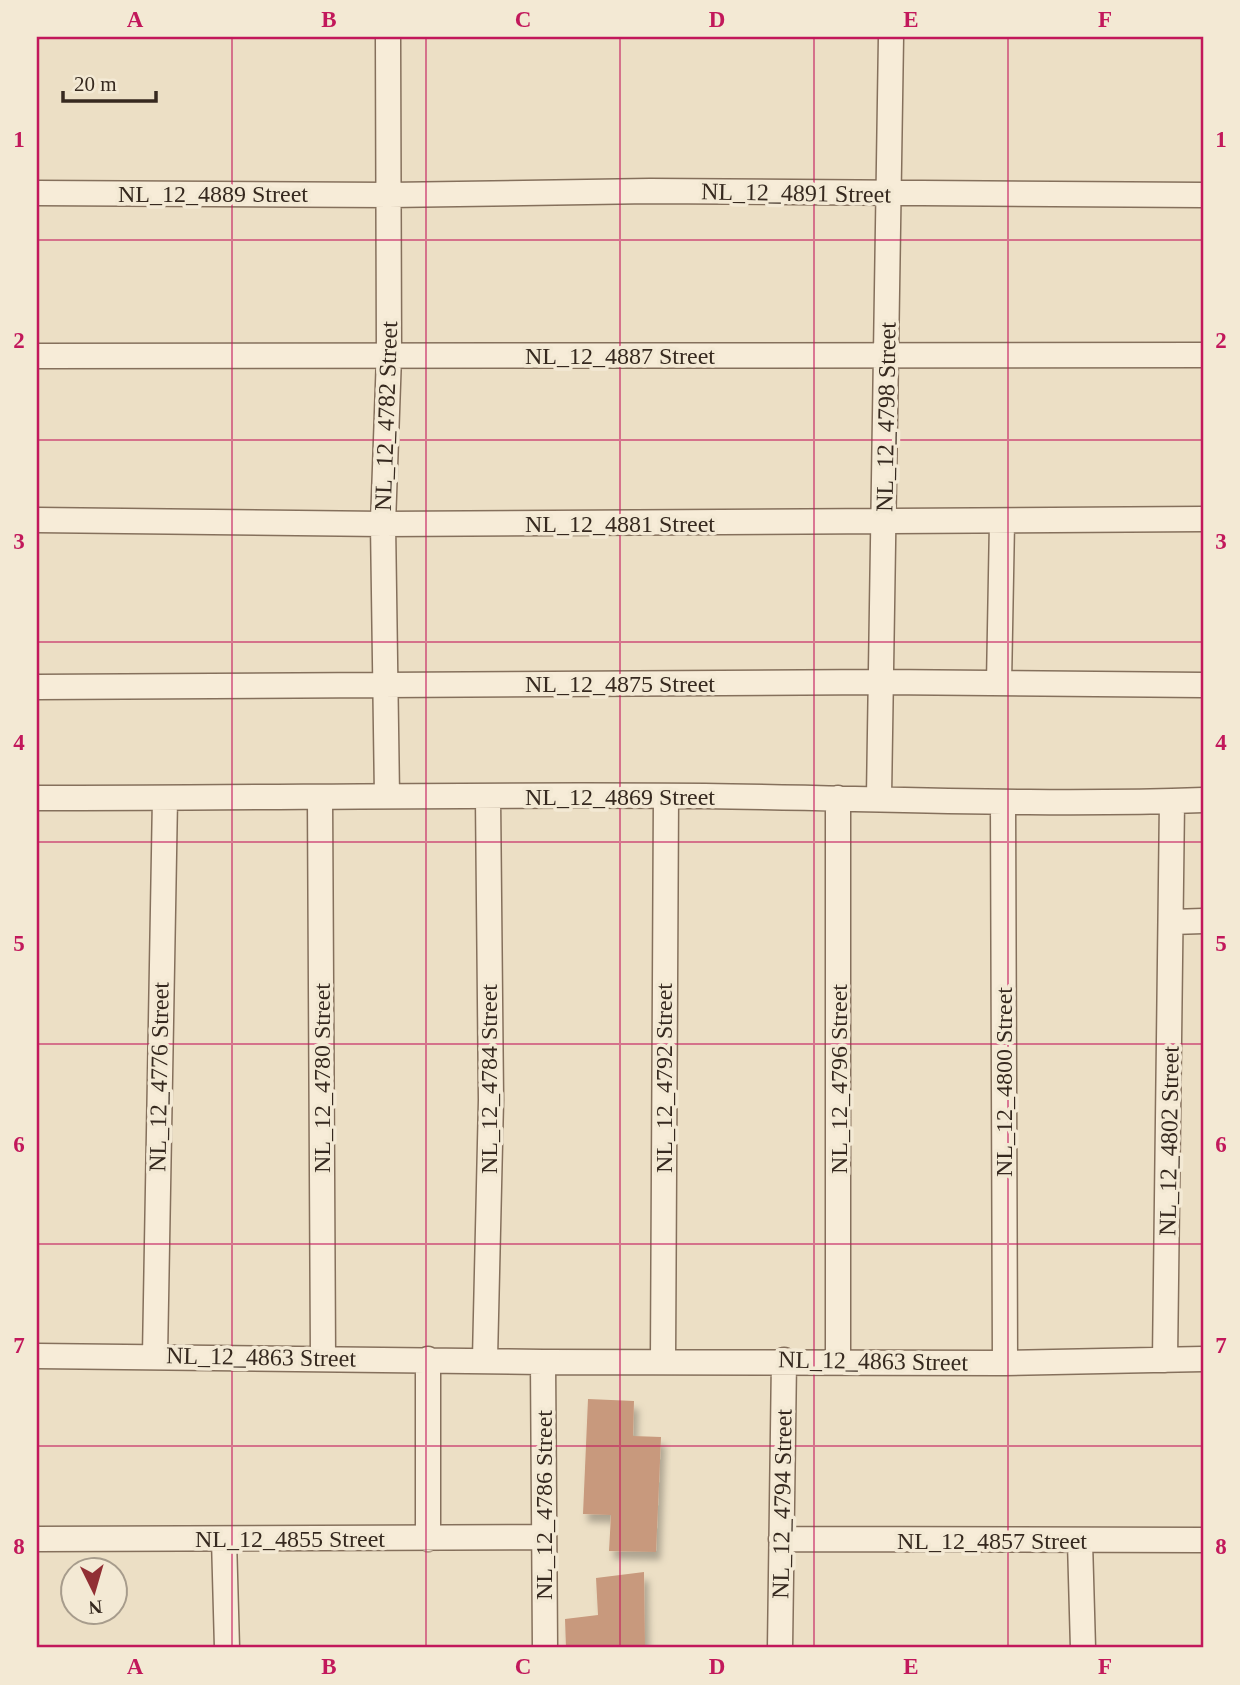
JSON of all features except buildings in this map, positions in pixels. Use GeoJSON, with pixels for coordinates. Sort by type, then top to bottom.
{"type":"FeatureCollection","features":[{"type":"Feature","properties":{"kind":"street","name":"NL_12_4782 Street"},"geometry":{"type":"LineString","coordinates":[[387,796],[383,524],[389,356],[388,37]]}},
{"type":"Feature","properties":{"kind":"street","name":"NL_12_4798 Street"},"geometry":{"type":"LineString","coordinates":[[879,797],[891,37]]}},
{"type":"Feature","properties":{"kind":"street","name":"NL_12_4891 Street"},"geometry":{"type":"LineString","coordinates":[[389,195],[650,191],[1203,195]]}},
{"type":"Feature","properties":{"kind":"street","name":"NL_12_4889 Street"},"geometry":{"type":"LineString","coordinates":[[37,193],[389,195]]}},
{"type":"Feature","properties":{"kind":"street","name":"NL_12_4887 Street"},"geometry":{"type":"LineString","coordinates":[[37,356],[1203,355]]}},
{"type":"Feature","properties":{"kind":"street","name":"NL_12_4881 Street"},"geometry":{"type":"LineString","coordinates":[[37,520],[383,524],[1203,519]]}},
{"type":"Feature","properties":{"kind":"street"},"geometry":{"type":"LineString","coordinates":[[999,683],[1002,522]]}},
{"type":"Feature","properties":{"kind":"street","name":"NL_12_4875 Street"},"geometry":{"type":"LineString","coordinates":[[37,687],[882,682],[1203,685]]}},
{"type":"Feature","properties":{"kind":"street","name":"NL_12_4869 Street"},"geometry":{"type":"LineString","coordinates":[[37,798],[666,796],[879,797],[1003,802],[1203,800]]}},
{"type":"Feature","properties":{"kind":"street","name":"NL_12_4792 Street"},"geometry":{"type":"LineString","coordinates":[[663,1360],[666,796]]}},
{"type":"Feature","properties":{"kind":"street","name":"NL_12_4776 Street"},"geometry":{"type":"LineString","coordinates":[[155,1356],[165,798]]}},
{"type":"Feature","properties":{"kind":"street","name":"NL_12_4780 Street"},"geometry":{"type":"LineString","coordinates":[[320,798],[324,1357]]}},
{"type":"Feature","properties":{"kind":"street","name":"NL_12_4784 Street"},"geometry":{"type":"LineString","coordinates":[[485,1360],[491,1100],[488,798]]}},
{"type":"Feature","properties":{"kind":"street","name":"NL_12_4796 Street"},"geometry":{"type":"LineString","coordinates":[[838,798],[838,1361]]}},
{"type":"Feature","properties":{"kind":"street","name":"NL_12_4802 Street"},"geometry":{"type":"LineString","coordinates":[[1166,1360],[1172,801]]}},
{"type":"Feature","properties":{"kind":"street","name":"NL_12_4800 Street"},"geometry":{"type":"LineString","coordinates":[[1003,802],[1005,1363]]}},
{"type":"Feature","properties":{"kind":"street"},"geometry":{"type":"LineString","coordinates":[[1172,922],[1203,921]]}},
{"type":"Feature","properties":{"kind":"street","name":"NL_12_4863 Street"},"geometry":{"type":"LineString","coordinates":[[37,1356],[324,1357],[543,1362],[784,1360],[1005,1363],[1203,1359]]}},
{"type":"Feature","properties":{"kind":"street"},"geometry":{"type":"LineString","coordinates":[[428,1359],[428,1539]]}},
{"type":"Feature","properties":{"kind":"street","name":"NL_12_4794 Street"},"geometry":{"type":"LineString","coordinates":[[780,1648],[784,1360]]}},
{"type":"Feature","properties":{"kind":"street","name":"NL_12_4786 Street"},"geometry":{"type":"LineString","coordinates":[[543,1362],[545,1648]]}},
{"type":"Feature","properties":{"kind":"street","name":"NL_12_4855 Street"},"geometry":{"type":"LineString","coordinates":[[37,1539],[544,1537]]}},
{"type":"Feature","properties":{"kind":"street"},"geometry":{"type":"LineString","coordinates":[[224,1539],[227,1648]]}},
{"type":"Feature","properties":{"kind":"street","name":"NL_12_4857 Street"},"geometry":{"type":"LineString","coordinates":[[781,1539],[1080,1542],[1203,1540]]}},
{"type":"Feature","properties":{"kind":"street"},"geometry":{"type":"LineString","coordinates":[[1080,1542],[1083,1648]]}}]}
